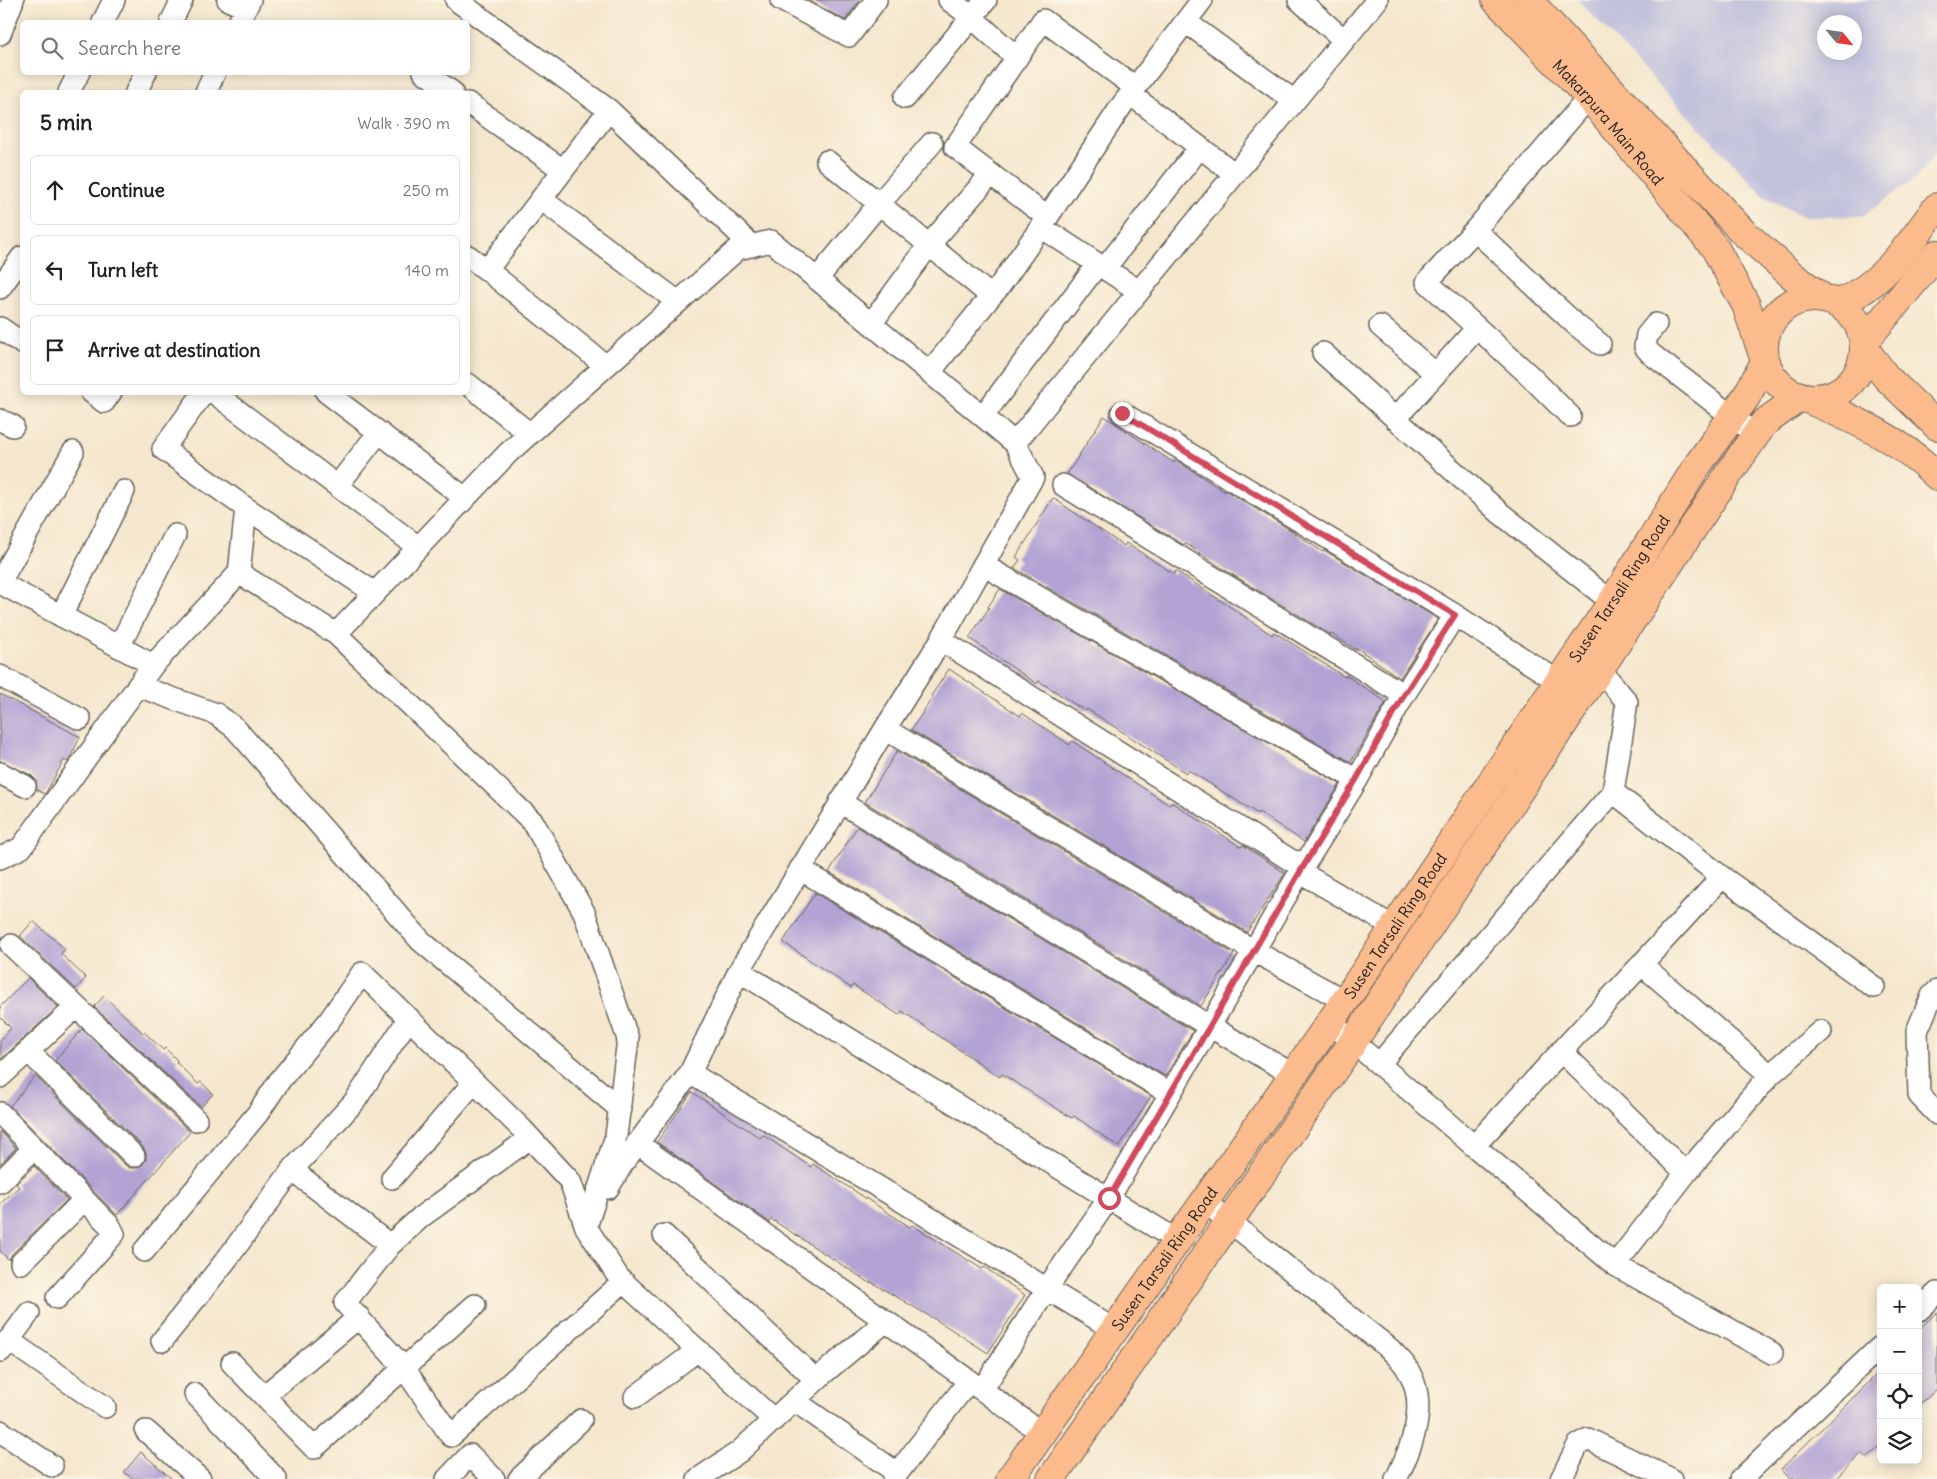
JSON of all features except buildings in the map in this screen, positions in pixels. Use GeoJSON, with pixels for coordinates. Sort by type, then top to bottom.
{"type":"FeatureCollection","features":[{"type":"Feature","properties":{"kind":"main road","name":"Makarpura Main Road"},"geometry":{"type":"LineString","coordinates":[[1496,0],[1589,97],[1715,248],[1746,305],[1764,358]]}},
{"type":"Feature","properties":{"kind":"main road","name":"Makarpura Main Road"},"geometry":{"type":"LineString","coordinates":[[1528,0],[1742,231],[1794,277],[1830,301]]}},
{"type":"Feature","properties":{"kind":"main road"},"geometry":{"type":"LineString","coordinates":[[1937,207],[1896,261],[1870,286],[1854,297],[1830,301],[1807,298],[1792,302],[1779,311],[1769,324],[1764,339],[1764,358],[1768,370],[1777,384],[1790,393],[1851,418],[1885,436],[1927,466],[1937,476]]}},
{"type":"Feature","properties":{"kind":"main road"},"geometry":{"type":"LineString","coordinates":[[1864,345],[1936,256]]}},
{"type":"Feature","properties":{"kind":"main road"},"geometry":{"type":"LineString","coordinates":[[1803,397],[1821,399],[1836,394],[1849,385],[1858,372],[1864,358],[1864,345],[1860,326],[1851,313],[1830,301]]}},
{"type":"Feature","properties":{"kind":"main road"},"geometry":{"type":"LineString","coordinates":[[1864,345],[1886,377],[1937,426]]}},
{"type":"Feature","properties":{"kind":"main road","name":"Susen Tarsali Ring Road"},"geometry":{"type":"LineString","coordinates":[[1010,1479],[1338,1012],[1612,602],[1699,463],[1746,397],[1764,358]]}},
{"type":"Feature","properties":{"kind":"main road","name":"Susen Tarsali Ring Road"},"geometry":{"type":"LineString","coordinates":[[1051,1479],[1353,1042],[1599,668],[1756,435],[1771,416],[1803,397]]}},
{"type":"Feature","properties":{"kind":"street"},"geometry":{"type":"LineString","coordinates":[[104,20],[114,0]]}},
{"type":"Feature","properties":{"kind":"street"},"geometry":{"type":"LineString","coordinates":[[172,20],[182,0]]}},
{"type":"Feature","properties":{"kind":"street"},"geometry":{"type":"LineString","coordinates":[[456,0],[609,110],[752,246]]}},
{"type":"Feature","properties":{"kind":"street"},"geometry":{"type":"LineString","coordinates":[[781,0],[849,36],[872,1]]}},
{"type":"Feature","properties":{"kind":"street"},"geometry":{"type":"LineString","coordinates":[[949,0],[1017,58]]}},
{"type":"Feature","properties":{"kind":"street"},"geometry":{"type":"LineString","coordinates":[[906,98],[986,0]]}},
{"type":"Feature","properties":{"kind":"street"},"geometry":{"type":"LineString","coordinates":[[930,372],[999,287],[1132,91],[1202,0]]}},
{"type":"Feature","properties":{"kind":"street"},"geometry":{"type":"LineString","coordinates":[[1299,0],[1344,40]]}},
{"type":"Feature","properties":{"kind":"street"},"geometry":{"type":"LineString","coordinates":[[1015,443],[1377,0]]}},
{"type":"Feature","properties":{"kind":"street"},"geometry":{"type":"LineString","coordinates":[[1139,291],[1102,266],[1044,222],[991,174],[955,147],[1043,20],[1200,148],[1235,174]]}},
{"type":"Feature","properties":{"kind":"street"},"geometry":{"type":"LineString","coordinates":[[1186,22],[1294,101]]}},
{"type":"Feature","properties":{"kind":"street"},"geometry":{"type":"LineString","coordinates":[[70,90],[78,75]]}},
{"type":"Feature","properties":{"kind":"street"},"geometry":{"type":"LineString","coordinates":[[137,90],[144,75]]}},
{"type":"Feature","properties":{"kind":"street"},"geometry":{"type":"LineString","coordinates":[[427,75],[445,90]]}},
{"type":"Feature","properties":{"kind":"street"},"geometry":{"type":"LineString","coordinates":[[1570,416],[1528,374],[1427,282],[1475,230],[1589,97]]}},
{"type":"Feature","properties":{"kind":"street"},"geometry":{"type":"LineString","coordinates":[[470,104],[564,170]]}},
{"type":"Feature","properties":{"kind":"street"},"geometry":{"type":"LineString","coordinates":[[487,270],[609,110]]}},
{"type":"Feature","properties":{"kind":"street"},"geometry":{"type":"LineString","coordinates":[[817,279],[878,204],[932,143]]}},
{"type":"Feature","properties":{"kind":"street"},"geometry":{"type":"LineString","coordinates":[[983,416],[1102,266],[1200,148]]}},
{"type":"Feature","properties":{"kind":"street"},"geometry":{"type":"LineString","coordinates":[[827,161],[991,296]]}},
{"type":"Feature","properties":{"kind":"street"},"geometry":{"type":"LineString","coordinates":[[871,324],[929,246],[991,174]]}},
{"type":"Feature","properties":{"kind":"street"},"geometry":{"type":"LineString","coordinates":[[541,199],[678,302]]}},
{"type":"Feature","properties":{"kind":"street"},"geometry":{"type":"LineString","coordinates":[[1475,230],[1575,324],[1600,344]]}},
{"type":"Feature","properties":{"kind":"street"},"geometry":{"type":"LineString","coordinates":[[336,634],[508,453],[738,249],[771,241],[1015,443],[1033,477],[941,640],[840,802],[739,970],[690,1073],[623,1163],[586,1226]]}},
{"type":"Feature","properties":{"kind":"street"},"geometry":{"type":"LineString","coordinates":[[470,257],[606,366]]}},
{"type":"Feature","properties":{"kind":"street"},"geometry":{"type":"LineString","coordinates":[[0,288],[20,260]]}},
{"type":"Feature","properties":{"kind":"street"},"geometry":{"type":"LineString","coordinates":[[1656,324],[1647,335],[1645,347],[1651,354],[1756,435]]}},
{"type":"Feature","properties":{"kind":"street"},"geometry":{"type":"LineString","coordinates":[[1380,326],[1436,374]]}},
{"type":"Feature","properties":{"kind":"street"},"geometry":{"type":"LineString","coordinates":[[0,328],[20,343]]}},
{"type":"Feature","properties":{"kind":"street"},"geometry":{"type":"LineString","coordinates":[[1395,419],[1477,328]]}},
{"type":"Feature","properties":{"kind":"street"},"geometry":{"type":"LineString","coordinates":[[1323,353],[1500,514],[1612,602]]}},
{"type":"Feature","properties":{"kind":"street"},"geometry":{"type":"LineString","coordinates":[[470,386],[530,434]]}},
{"type":"Feature","properties":{"kind":"street"},"geometry":{"type":"LineString","coordinates":[[95,395],[104,402],[109,395]]}},
{"type":"Feature","properties":{"kind":"street"},"geometry":{"type":"LineString","coordinates":[[202,395],[163,449],[246,508],[375,593]]}},
{"type":"Feature","properties":{"kind":"street"},"geometry":{"type":"LineString","coordinates":[[217,395],[338,485],[418,548]]}},
{"type":"Feature","properties":{"kind":"street"},"geometry":{"type":"LineString","coordinates":[[330,395],[465,498]]}},
{"type":"Feature","properties":{"kind":"street"},"geometry":{"type":"LineString","coordinates":[[1122,413],[1455,615],[1558,682]]}},
{"type":"Feature","properties":{"kind":"street"},"geometry":{"type":"LineString","coordinates":[[338,485],[379,432]]}},
{"type":"Feature","properties":{"kind":"street"},"geometry":{"type":"LineString","coordinates":[[73,452],[0,582],[153,665]]}},
{"type":"Feature","properties":{"kind":"street"},"geometry":{"type":"LineString","coordinates":[[1063,485],[1404,695]]}},
{"type":"Feature","properties":{"kind":"street"},"geometry":{"type":"LineString","coordinates":[[61,616],[124,491]]}},
{"type":"Feature","properties":{"kind":"street"},"geometry":{"type":"LineString","coordinates":[[0,858],[21,848],[153,665],[239,573],[246,508]]}},
{"type":"Feature","properties":{"kind":"street"},"geometry":{"type":"LineString","coordinates":[[119,647],[175,535]]}},
{"type":"Feature","properties":{"kind":"street"},"geometry":{"type":"LineString","coordinates":[[983,565],[1356,780]]}},
{"type":"Feature","properties":{"kind":"street"},"geometry":{"type":"LineString","coordinates":[[239,573],[336,634],[533,822],[584,912],[628,1039],[616,1136],[586,1226]]}},
{"type":"Feature","properties":{"kind":"street"},"geometry":{"type":"LineString","coordinates":[[795,1401],[895,1476],[975,1385],[1046,1290],[1109,1198],[1169,1093],[1356,780],[1404,695],[1455,615]]}},
{"type":"Feature","properties":{"kind":"street"},"geometry":{"type":"LineString","coordinates":[[941,640],[1292,862],[1301,862],[1300,872]]}},
{"type":"Feature","properties":{"kind":"street"},"geometry":{"type":"LineString","coordinates":[[1379,1064],[1613,792],[1627,702],[1599,668]]}},
{"type":"Feature","properties":{"kind":"street"},"geometry":{"type":"LineString","coordinates":[[0,676],[80,719]]}},
{"type":"Feature","properties":{"kind":"street"},"geometry":{"type":"LineString","coordinates":[[138,686],[216,714],[235,728],[420,941],[620,1109]]}},
{"type":"Feature","properties":{"kind":"street"},"geometry":{"type":"LineString","coordinates":[[885,729],[1254,951],[1338,1012],[1353,1042],[1615,1265],[1772,1353]]}},
{"type":"Feature","properties":{"kind":"street"},"geometry":{"type":"LineString","coordinates":[[0,773],[25,786]]}},
{"type":"Feature","properties":{"kind":"street"},"geometry":{"type":"LineString","coordinates":[[1613,792],[1722,877],[1874,987]]}},
{"type":"Feature","properties":{"kind":"street"},"geometry":{"type":"LineString","coordinates":[[840,802],[1209,1026],[1294,1075]]}},
{"type":"Feature","properties":{"kind":"street"},"geometry":{"type":"LineString","coordinates":[[800,869],[1169,1093]]}},
{"type":"Feature","properties":{"kind":"street"},"geometry":{"type":"LineString","coordinates":[[1300,872],[1394,927]]}},
{"type":"Feature","properties":{"kind":"street"},"geometry":{"type":"LineString","coordinates":[[1474,1146],[1722,877]]}},
{"type":"Feature","properties":{"kind":"street"},"geometry":{"type":"LineString","coordinates":[[11,945],[196,1120]]}},
{"type":"Feature","properties":{"kind":"street"},"geometry":{"type":"LineString","coordinates":[[1642,964],[1770,1075]]}},
{"type":"Feature","properties":{"kind":"street"},"geometry":{"type":"LineString","coordinates":[[739,970],[1178,1241]]}},
{"type":"Feature","properties":{"kind":"street"},"geometry":{"type":"LineString","coordinates":[[144,1251],[258,1113],[280,1080],[329,1021],[362,973],[474,1082],[570,1181],[586,1226],[623,1282],[774,1420]]}},
{"type":"Feature","properties":{"kind":"street"},"geometry":{"type":"LineString","coordinates":[[1937,991],[1932,996],[1917,1031],[1920,1095],[1937,1114]]}},
{"type":"Feature","properties":{"kind":"street"},"geometry":{"type":"LineString","coordinates":[[0,1077],[76,1007]]}},
{"type":"Feature","properties":{"kind":"street"},"geometry":{"type":"LineString","coordinates":[[162,1341],[230,1255],[292,1170],[355,1101],[409,1018]]}},
{"type":"Feature","properties":{"kind":"street"},"geometry":{"type":"LineString","coordinates":[[1615,1265],[1686,1173],[1770,1075],[1821,1031]]}},
{"type":"Feature","properties":{"kind":"street"},"geometry":{"type":"LineString","coordinates":[[28,1051],[134,1156]]}},
{"type":"Feature","properties":{"kind":"street"},"geometry":{"type":"LineString","coordinates":[[1561,1051],[1686,1173]]}},
{"type":"Feature","properties":{"kind":"street"},"geometry":{"type":"LineString","coordinates":[[690,1073],[1115,1330]]}},
{"type":"Feature","properties":{"kind":"street"},"geometry":{"type":"LineString","coordinates":[[392,1178],[474,1082]]}},
{"type":"Feature","properties":{"kind":"street"},"geometry":{"type":"LineString","coordinates":[[0,1113],[110,1226],[114,1234],[57,1298]]}},
{"type":"Feature","properties":{"kind":"street"},"geometry":{"type":"LineString","coordinates":[[494,1479],[451,1436],[404,1368],[345,1303],[390,1244],[420,1217],[530,1138]]}},
{"type":"Feature","properties":{"kind":"street"},"geometry":{"type":"LineString","coordinates":[[638,1143],[1042,1433]]}},
{"type":"Feature","properties":{"kind":"street"},"geometry":{"type":"LineString","coordinates":[[0,1182],[34,1148]]}},
{"type":"Feature","properties":{"kind":"street"},"geometry":{"type":"LineString","coordinates":[[292,1170],[390,1244]]}},
{"type":"Feature","properties":{"kind":"street"},"geometry":{"type":"LineString","coordinates":[[21,1263],[84,1200]]}},
{"type":"Feature","properties":{"kind":"street"},"geometry":{"type":"LineString","coordinates":[[1205,1202],[1390,1349],[1406,1367],[1415,1388],[1418,1413],[1414,1438],[1396,1479]]}},
{"type":"Feature","properties":{"kind":"street"},"geometry":{"type":"LineString","coordinates":[[664,1235],[816,1380]]}},
{"type":"Feature","properties":{"kind":"street"},"geometry":{"type":"LineString","coordinates":[[451,1436],[623,1282]]}},
{"type":"Feature","properties":{"kind":"street"},"geometry":{"type":"LineString","coordinates":[[1922,1307],[1937,1293]]}},
{"type":"Feature","properties":{"kind":"street"},"geometry":{"type":"LineString","coordinates":[[232,1363],[314,1448],[475,1305]]}},
{"type":"Feature","properties":{"kind":"street"},"geometry":{"type":"LineString","coordinates":[[29,1313],[4,1346],[106,1407]]}},
{"type":"Feature","properties":{"kind":"street"},"geometry":{"type":"LineString","coordinates":[[264,1396],[359,1317]]}},
{"type":"Feature","properties":{"kind":"street"},"geometry":{"type":"LineString","coordinates":[[698,1479],[723,1473],[739,1452],[816,1380],[885,1322]]}},
{"type":"Feature","properties":{"kind":"street"},"geometry":{"type":"LineString","coordinates":[[635,1397],[698,1350]]}},
{"type":"Feature","properties":{"kind":"street"},"geometry":{"type":"LineString","coordinates":[[1741,1479],[1877,1350]]}},
{"type":"Feature","properties":{"kind":"street"},"geometry":{"type":"LineString","coordinates":[[195,1394],[276,1479]]}},
{"type":"Feature","properties":{"kind":"street"},"geometry":{"type":"LineString","coordinates":[[519,1479],[581,1420]]}},
{"type":"Feature","properties":{"kind":"street"},"geometry":{"type":"LineString","coordinates":[[0,1431],[52,1466]]}},
{"type":"Feature","properties":{"kind":"street"},"geometry":{"type":"LineString","coordinates":[[146,1431],[200,1479]]}},
{"type":"Feature","properties":{"kind":"street"},"geometry":{"type":"LineString","coordinates":[[1561,1479],[1578,1445],[1588,1439],[1670,1479]]}},
{"type":"Feature","properties":{"kind":"street"},"geometry":{"type":"LineString","coordinates":[[447,1479],[470,1455]]}},
{"type":"Feature","properties":{"kind":"shaded area"},"geometry":{"type":"Polygon","coordinates":[[[1578,0],[1937,0],[1937,151],[1916,178],[1863,216],[1805,217],[1765,197],[1578,0]]]}},
{"type":"Feature","properties":{"kind":"route"},"geometry":{"type":"LineString","coordinates":[[1109,1198],[1169,1093],[1356,780],[1404,695],[1455,615],[1122,413]]}}]}
